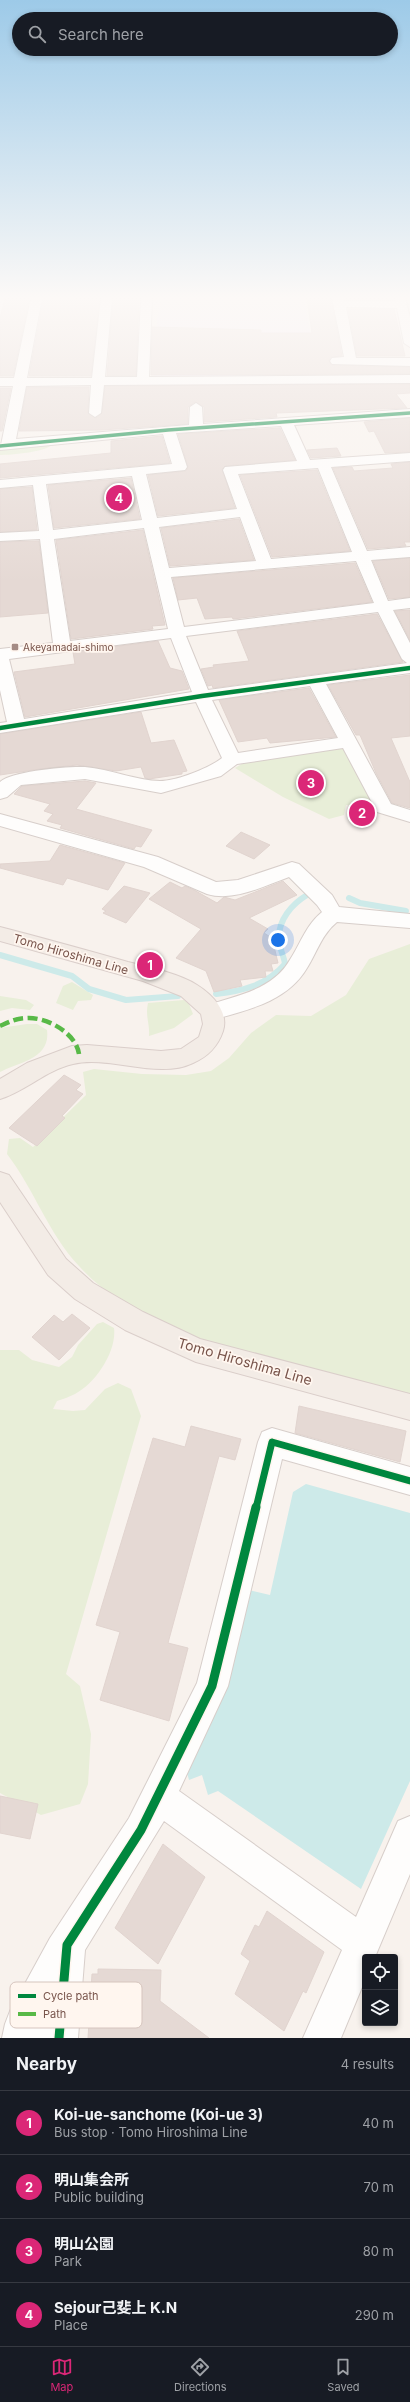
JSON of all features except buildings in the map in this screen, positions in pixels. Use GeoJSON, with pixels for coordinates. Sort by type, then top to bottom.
{"type":"FeatureCollection","features":[{"type":"Feature","properties":{"kind":"main road","name":"Tomo Hiroshima Line"},"geometry":{"type":"LineString","coordinates":[[0,934],[179,986],[197,996],[212,1012]]}},
{"type":"Feature","properties":{"kind":"main road"},"geometry":{"type":"LineString","coordinates":[[0,1090],[35,1068],[72,1055],[87,1054],[161,1060],[186,1056],[202,1048],[212,1035],[214,1024],[212,1012]]}},
{"type":"Feature","properties":{"kind":"main road","name":"Tomo Hiroshima Line"},"geometry":{"type":"LineString","coordinates":[[0,1182],[57,1267],[84,1291],[134,1321],[196,1350],[410,1407]]}},
{"type":"Feature","properties":{"kind":"street"},"geometry":{"type":"LineString","coordinates":[[5,445],[9,439],[18,393]]}},
{"type":"Feature","properties":{"kind":"street"},"geometry":{"type":"LineString","coordinates":[[95,413],[97,393]]}},
{"type":"Feature","properties":{"kind":"street"},"geometry":{"type":"LineString","coordinates":[[196,407],[196,428]]}},
{"type":"Feature","properties":{"kind":"street"},"geometry":{"type":"LineString","coordinates":[[5,445],[168,430],[410,413]]}},
{"type":"Feature","properties":{"kind":"street"},"geometry":{"type":"LineString","coordinates":[[285,421],[306,465]]}},
{"type":"Feature","properties":{"kind":"street"},"geometry":{"type":"LineString","coordinates":[[0,484],[180,467],[168,430]]}},
{"type":"Feature","properties":{"kind":"street"},"geometry":{"type":"LineString","coordinates":[[265,564],[230,470],[410,457]]}},
{"type":"Feature","properties":{"kind":"street"},"geometry":{"type":"LineString","coordinates":[[324,464],[382,605],[410,659]]}},
{"type":"Feature","properties":{"kind":"street"},"geometry":{"type":"LineString","coordinates":[[138,471],[164,573],[177,632],[202,696],[232,759]]}},
{"type":"Feature","properties":{"kind":"street"},"geometry":{"type":"LineString","coordinates":[[39,481],[62,646]]}},
{"type":"Feature","properties":{"kind":"street"},"geometry":{"type":"LineString","coordinates":[[0,537],[46,535],[245,512]]}},
{"type":"Feature","properties":{"kind":"street"},"geometry":{"type":"LineString","coordinates":[[164,573],[410,552]]}},
{"type":"Feature","properties":{"kind":"street"},"geometry":{"type":"LineString","coordinates":[[17,726],[0,654],[382,605],[410,603]]}},
{"type":"Feature","properties":{"kind":"street"},"geometry":{"type":"LineString","coordinates":[[0,728],[202,696],[410,668]]}},
{"type":"Feature","properties":{"kind":"street"},"geometry":{"type":"LineString","coordinates":[[316,681],[384,808],[396,813],[410,816]]}},
{"type":"Feature","properties":{"kind":"street"},"geometry":{"type":"LineString","coordinates":[[0,793],[11,782],[18,779],[85,773],[155,786],[170,786],[215,772],[232,759],[349,742]]}},
{"type":"Feature","properties":{"kind":"street"},"geometry":{"type":"LineString","coordinates":[[0,820],[151,862],[214,889],[240,887],[292,869],[325,900],[332,914]]}},
{"type":"Feature","properties":{"kind":"street"},"geometry":{"type":"LineString","coordinates":[[0,835],[43,832]]}},
{"type":"Feature","properties":{"kind":"street"},"geometry":{"type":"LineString","coordinates":[[212,1012],[269,993],[281,985],[298,965],[323,920],[332,914],[410,921]]}},
{"type":"Feature","properties":{"kind":"street"},"geometry":{"type":"LineString","coordinates":[[46,1982],[67,1945],[141,1830],[159,1798],[212,1686],[272,1442],[410,1481]]}},
{"type":"Feature","properties":{"kind":"street"},"geometry":{"type":"LineString","coordinates":[[159,1798],[362,1943]]}},
{"type":"Feature","properties":{"kind":"street"},"geometry":{"type":"LineString","coordinates":[[322,2038],[410,1833]]}},
{"type":"Feature","properties":{"kind":"street"},"geometry":{"type":"LineString","coordinates":[[64,1982],[67,1945]]}},
{"type":"Feature","properties":{"kind":"street"},"geometry":{"type":"LineString","coordinates":[[21,2038],[22,2028]]}},
{"type":"Feature","properties":{"kind":"street"},"geometry":{"type":"LineString","coordinates":[[59,2038],[60,2028]]}},
{"type":"Feature","properties":{"kind":"green space"},"geometry":{"type":"Polygon","coordinates":[[[53,443],[45,449],[38,451],[0,455],[0,448],[53,443]]]}},
{"type":"Feature","properties":{"kind":"green space"},"geometry":{"type":"Polygon","coordinates":[[[339,747],[348,751],[377,808],[346,805],[344,815],[329,819],[283,797],[235,768],[247,761],[339,747]]]}},
{"type":"Feature","properties":{"kind":"green space"},"geometry":{"type":"Polygon","coordinates":[[[410,944],[410,1394],[289,1370],[218,1349],[132,1308],[109,1293],[89,1276],[58,1240],[17,1168],[7,1154],[9,1139],[20,1138],[33,1147],[86,1095],[83,1072],[94,1069],[142,1074],[186,1075],[211,1071],[229,1058],[251,1033],[276,1015],[311,1016],[346,995],[369,959],[410,944]]]}},
{"type":"Feature","properties":{"kind":"green space"},"geometry":{"type":"Polygon","coordinates":[[[72,982],[93,995],[91,1000],[78,1001],[73,1010],[56,1003],[63,986],[72,982]]]}},
{"type":"Feature","properties":{"kind":"green space"},"geometry":{"type":"Polygon","coordinates":[[[0,996],[26,1000],[34,1005],[30,1010],[12,1008],[0,1011],[0,996]]]}},
{"type":"Feature","properties":{"kind":"green space"},"geometry":{"type":"Polygon","coordinates":[[[184,1000],[189,1004],[193,1014],[174,1028],[149,1036],[147,1012],[148,1003],[184,1000]]]}},
{"type":"Feature","properties":{"kind":"green space"},"geometry":{"type":"Polygon","coordinates":[[[37,1024],[47,1030],[47,1040],[44,1047],[32,1058],[0,1072],[0,1028],[37,1024]]]}},
{"type":"Feature","properties":{"kind":"green space"},"geometry":{"type":"Polygon","coordinates":[[[103,1322],[114,1328],[112,1346],[104,1366],[83,1389],[73,1395],[57,1401],[53,1409],[73,1411],[85,1410],[105,1389],[118,1383],[131,1389],[141,1416],[66,1674],[80,1686],[91,1734],[88,1784],[80,1804],[41,1815],[0,1793],[0,1350],[19,1350],[32,1360],[59,1367],[72,1357],[78,1345],[97,1324],[103,1322]]]}},
{"type":"Feature","properties":{"kind":"water"},"geometry":{"type":"Polygon","coordinates":[[[306,1484],[410,1513],[410,1781],[361,1889],[218,1791],[208,1795],[202,1775],[189,1780],[186,1769],[249,1590],[270,1595],[293,1492],[306,1484]]]}},
{"type":"Feature","properties":{"kind":"waterway"},"geometry":{"type":"LineString","coordinates":[[216,994],[254,986],[270,977],[285,964],[279,942],[281,925],[283,919],[291,908],[307,895]]}},
{"type":"Feature","properties":{"kind":"waterway"},"geometry":{"type":"LineString","coordinates":[[349,898],[360,903],[406,911]]}},
{"type":"Feature","properties":{"kind":"waterway"},"geometry":{"type":"LineString","coordinates":[[0,955],[72,976],[89,989],[126,1000],[178,996]]}},
{"type":"Feature","properties":{"kind":"marked path"},"geometry":{"type":"LineString","coordinates":[[0,1026],[17,1019],[25,1018],[46,1021],[72,1037],[76,1043],[79,1054]]}},
{"type":"Feature","properties":{"kind":"cycle path"},"geometry":{"type":"LineString","coordinates":[[0,446],[168,430],[410,413]]}},
{"type":"Feature","properties":{"kind":"cycle path"},"geometry":{"type":"LineString","coordinates":[[0,728],[202,696],[410,668]]}},
{"type":"Feature","properties":{"kind":"cycle path"},"geometry":{"type":"LineString","coordinates":[[64,1982],[67,1945],[141,1830],[159,1797],[212,1686],[272,1442],[410,1481]]}},
{"type":"Feature","properties":{"kind":"cycle path"},"geometry":{"type":"LineString","coordinates":[[59,2038],[60,2028]]}},
{"type":"Feature","properties":{"kind":"place","name":"Sejour己斐上 K.N"},"geometry":{"type":"Point","coordinates":[119,498]}},
{"type":"Feature","properties":{"kind":"place","name":"Akeyamadai-shimo"},"geometry":{"type":"Point","coordinates":[15,647]}},
{"type":"Feature","properties":{"kind":"place","name":"明山公園"},"geometry":{"type":"Point","coordinates":[311,783]}},
{"type":"Feature","properties":{"kind":"place","name":"明山集会所"},"geometry":{"type":"Point","coordinates":[362,813]}},
{"type":"Feature","properties":{"kind":"place","name":"Koi-ue-sanchome (Koi-ue 3)"},"geometry":{"type":"Point","coordinates":[150,965]}}]}
